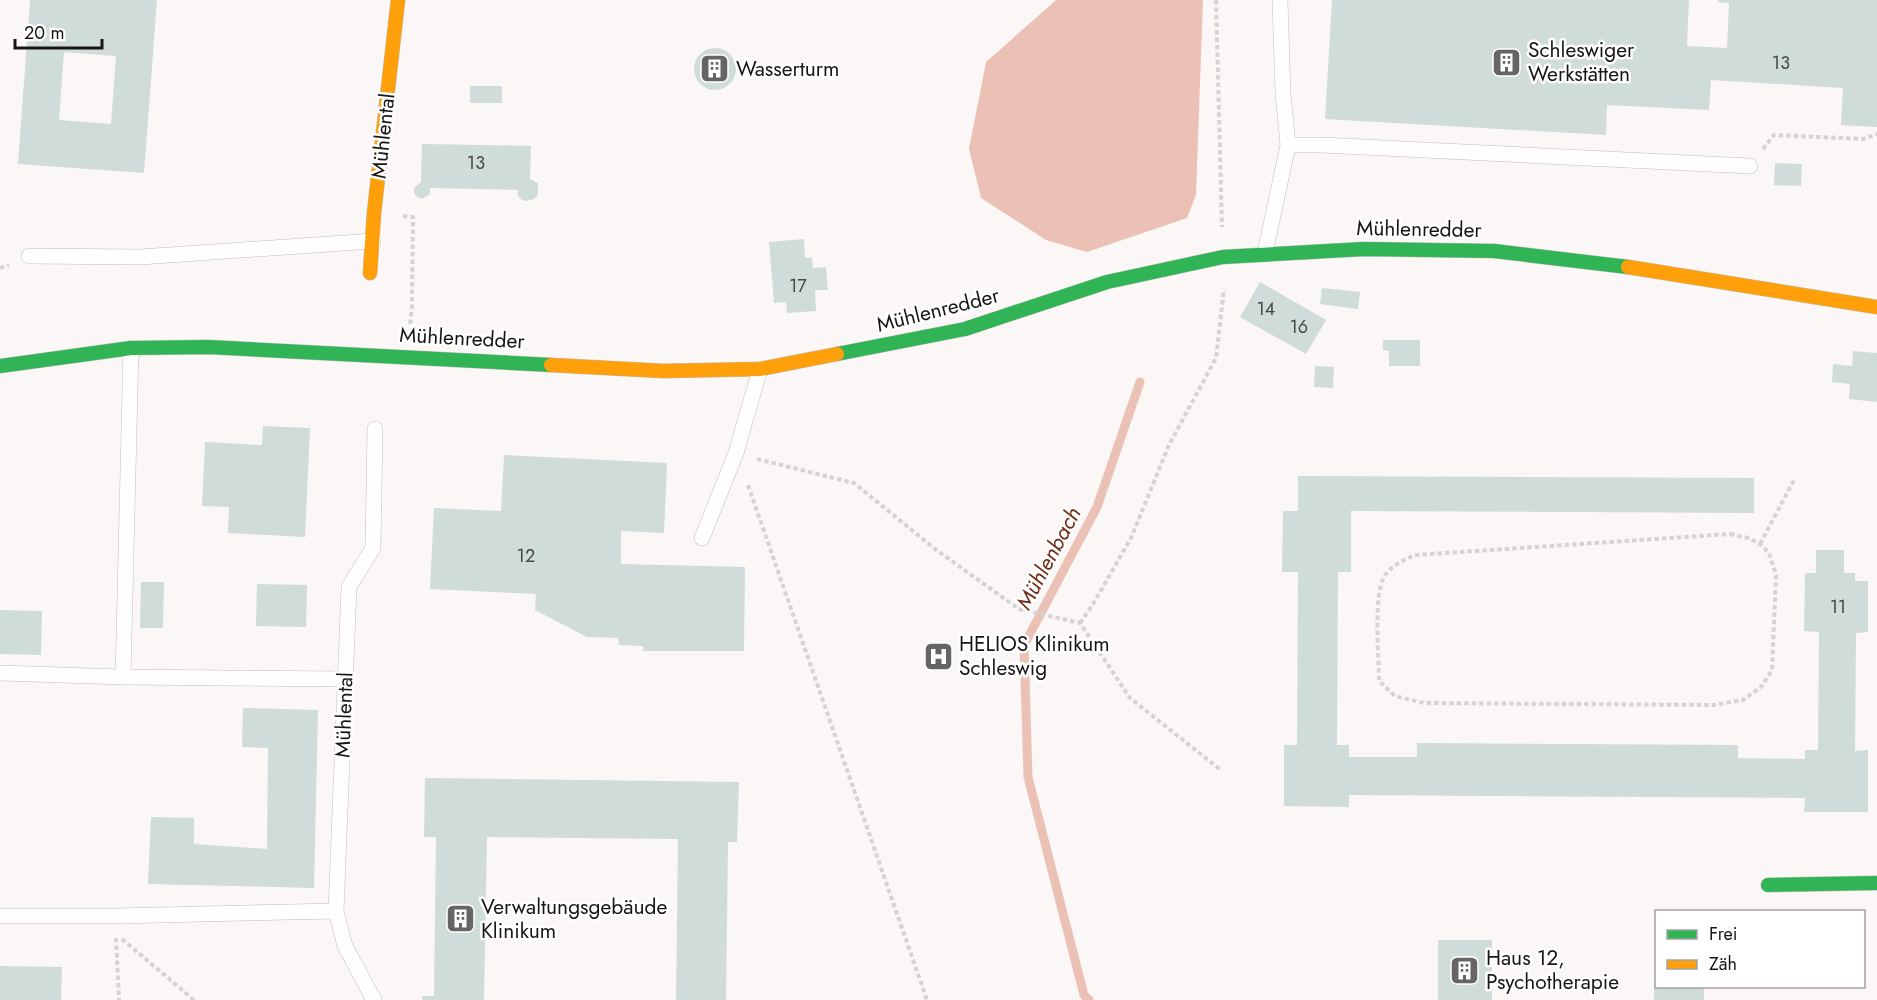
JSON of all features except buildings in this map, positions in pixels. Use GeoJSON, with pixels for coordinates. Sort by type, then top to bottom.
{"type":"FeatureCollection","features":[{"type":"Feature","properties":{"kind":"street","name":"Mühlental"},"geometry":{"type":"LineString","coordinates":[[370,273],[374,213],[398,0]]}},
{"type":"Feature","properties":{"kind":"street","name":"Mühlenredder"},"geometry":{"type":"LineString","coordinates":[[0,366],[131,348],[208,347],[663,371],[760,369],[965,329],[1107,282],[1223,257],[1364,249],[1494,251],[1653,270],[1877,307]]}},
{"type":"Feature","properties":{"kind":"street"},"geometry":{"type":"LineString","coordinates":[[1768,885],[1877,883]]}},
{"type":"Feature","properties":{"kind":"lane"},"geometry":{"type":"LineString","coordinates":[[1265,253],[1288,145],[1283,94],[1280,0]]}},
{"type":"Feature","properties":{"kind":"lane"},"geometry":{"type":"LineString","coordinates":[[1288,145],[1750,166]]}},
{"type":"Feature","properties":{"kind":"lane"},"geometry":{"type":"LineString","coordinates":[[29,256],[140,257],[373,241]]}},
{"type":"Feature","properties":{"kind":"lane"},"geometry":{"type":"LineString","coordinates":[[123,677],[131,348]]}},
{"type":"Feature","properties":{"kind":"lane"},"geometry":{"type":"LineString","coordinates":[[702,538],[736,453],[760,369]]}},
{"type":"Feature","properties":{"kind":"lane","name":"Mühlental"},"geometry":{"type":"LineString","coordinates":[[374,1000],[345,946],[336,911],[349,587],[373,548],[375,429]]}},
{"type":"Feature","properties":{"kind":"lane"},"geometry":{"type":"LineString","coordinates":[[0,673],[123,677],[345,679]]}},
{"type":"Feature","properties":{"kind":"lane"},"geometry":{"type":"LineString","coordinates":[[0,916],[127,916],[336,911]]}},
{"type":"Feature","properties":{"kind":"path"},"geometry":{"type":"LineString","coordinates":[[1080,622],[1092,606],[1131,538],[1168,445],[1216,358],[1224,292],[1216,0]]}},
{"type":"Feature","properties":{"kind":"path"},"geometry":{"type":"LineString","coordinates":[[1750,166],[1774,135],[1863,140],[1877,134]]}},
{"type":"Feature","properties":{"kind":"path"},"geometry":{"type":"LineString","coordinates":[[374,213],[413,217],[412,305]]}},
{"type":"Feature","properties":{"kind":"path"},"geometry":{"type":"LineString","coordinates":[[736,453],[854,483],[935,549],[1019,609],[1080,622],[1130,698],[1222,771]]}},
{"type":"Feature","properties":{"kind":"path"},"geometry":{"type":"LineString","coordinates":[[736,453],[927,1000]]}},
{"type":"Feature","properties":{"kind":"path"},"geometry":{"type":"LineString","coordinates":[[1760,544],[1795,478]]}},
{"type":"Feature","properties":{"kind":"path"},"geometry":{"type":"LineString","coordinates":[[1730,534],[1748,538],[1760,544],[1769,553],[1776,575],[1772,670],[1762,686],[1743,700],[1714,705],[1424,703],[1395,696],[1379,681],[1378,593],[1385,577],[1395,564],[1414,555],[1730,534]]}},
{"type":"Feature","properties":{"kind":"path"},"geometry":{"type":"LineString","coordinates":[[118,1000],[116,934],[194,1000]]}},
{"type":"Feature","properties":{"kind":"shaded area"},"geometry":{"type":"Polygon","coordinates":[[[1056,0],[1203,0],[1196,195],[1187,218],[1087,252],[1046,240],[981,198],[969,149],[986,62],[1056,0]]]}},
{"type":"Feature","properties":{"kind":"waterway","name":"Mühlenbach"},"geometry":{"type":"LineString","coordinates":[[1089,1000],[1084,995],[1028,777],[1024,645],[1097,507],[1140,382]]}},
{"type":"Feature","properties":{"kind":"traffic: fast"},"geometry":{"type":"LineString","coordinates":[[837,354],[965,329],[1107,282],[1223,257],[1364,249],[1494,251],[1628,267]]}},
{"type":"Feature","properties":{"kind":"traffic: fast"},"geometry":{"type":"LineString","coordinates":[[0,366],[131,348],[208,347],[551,365]]}},
{"type":"Feature","properties":{"kind":"traffic: fast"},"geometry":{"type":"LineString","coordinates":[[1768,885],[1877,883]]}},
{"type":"Feature","properties":{"kind":"traffic: slow"},"geometry":{"type":"LineString","coordinates":[[370,273],[374,213],[398,0]]}},
{"type":"Feature","properties":{"kind":"traffic: slow"},"geometry":{"type":"LineString","coordinates":[[1628,267],[1877,307]]}},
{"type":"Feature","properties":{"kind":"traffic: slow"},"geometry":{"type":"LineString","coordinates":[[551,365],[663,371],[760,369],[837,354]]}},
{"type":"Feature","properties":{"kind":"place","name":"Schleswiger Werkstätten"},"geometry":{"type":"Point","coordinates":[1507,62]}},
{"type":"Feature","properties":{"kind":"place","name":"Wasserturm"},"geometry":{"type":"Point","coordinates":[715,69]}},
{"type":"Feature","properties":{"kind":"place","name":"HELIOS Klinikum Schleswig"},"geometry":{"type":"Point","coordinates":[938,656]}},
{"type":"Feature","properties":{"kind":"place","name":"Verwaltungsgebäude Klinikum"},"geometry":{"type":"Point","coordinates":[460,919]}},
{"type":"Feature","properties":{"kind":"place","name":"Haus 12, Psychotherapie"},"geometry":{"type":"Point","coordinates":[1465,970]}}]}
